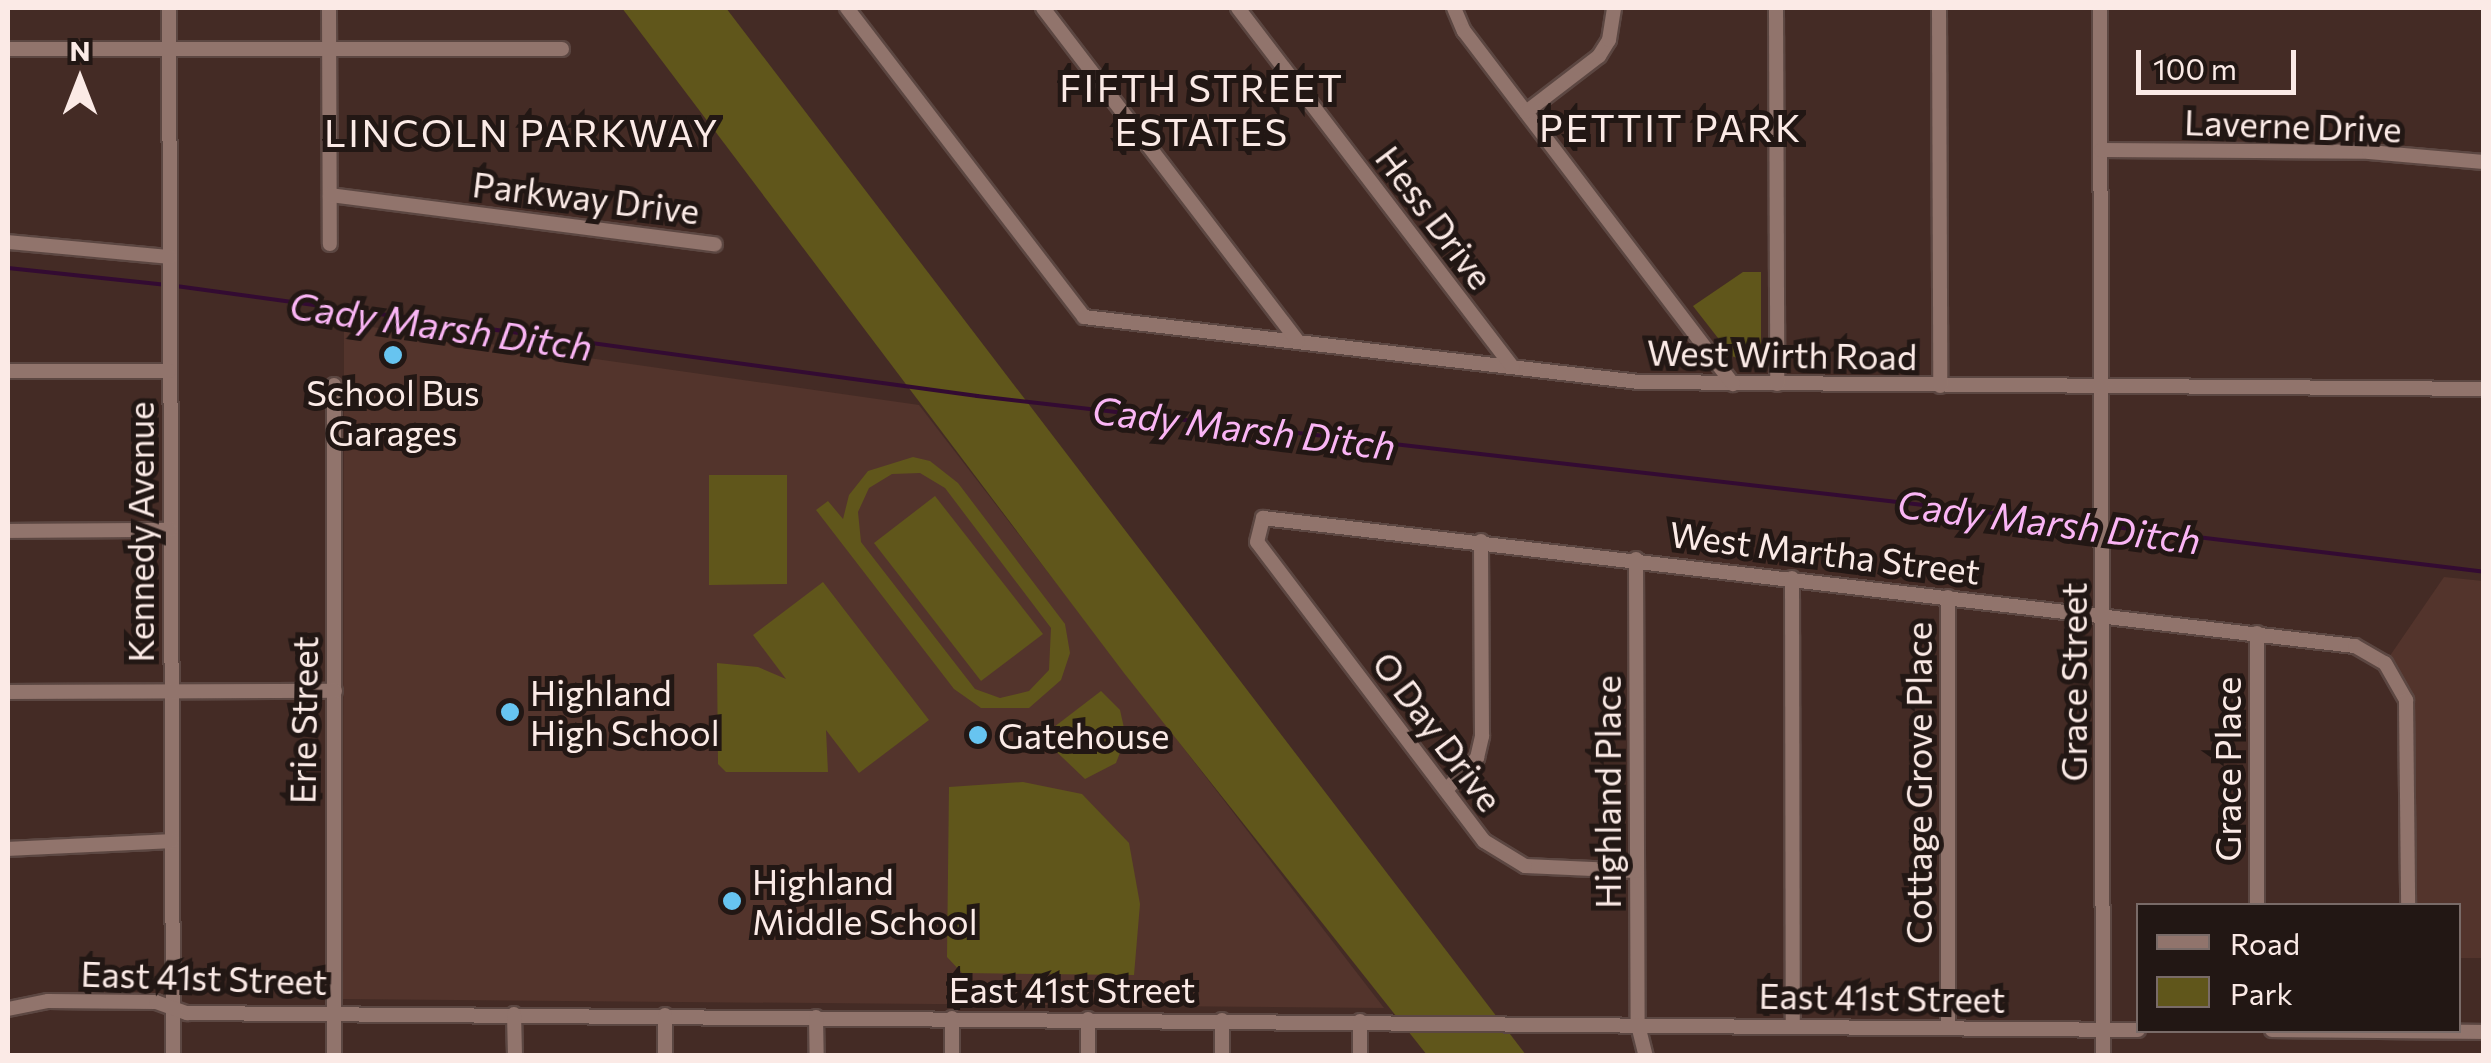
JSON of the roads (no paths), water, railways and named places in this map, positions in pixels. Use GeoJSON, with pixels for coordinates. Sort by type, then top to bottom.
{"type":"FeatureCollection","features":[{"type":"Feature","properties":{"kind":"street","name":"Kennedy Avenue"},"geometry":{"type":"LineString","coordinates":[[169,8],[173,1056]]}},
{"type":"Feature","properties":{"kind":"street"},"geometry":{"type":"LineString","coordinates":[[329,8],[330,244]]}},
{"type":"Feature","properties":{"kind":"street","name":"West Wirth Road"},"geometry":{"type":"LineString","coordinates":[[847,8],[1084,317],[1639,382],[2484,389]]}},
{"type":"Feature","properties":{"kind":"street"},"geometry":{"type":"LineString","coordinates":[[1043,8],[1298,342]]}},
{"type":"Feature","properties":{"kind":"street","name":"Hess Drive"},"geometry":{"type":"LineString","coordinates":[[1238,8],[1512,367]]}},
{"type":"Feature","properties":{"kind":"street"},"geometry":{"type":"LineString","coordinates":[[1454,8],[1464,31],[1733,384]]}},
{"type":"Feature","properties":{"kind":"street"},"geometry":{"type":"LineString","coordinates":[[1526,112],[1598,56],[1609,40],[1614,8]]}},
{"type":"Feature","properties":{"kind":"street"},"geometry":{"type":"LineString","coordinates":[[1776,8],[1777,384]]}},
{"type":"Feature","properties":{"kind":"street"},"geometry":{"type":"LineString","coordinates":[[1939,8],[1940,386]]}},
{"type":"Feature","properties":{"kind":"street","name":"Grace Street"},"geometry":{"type":"LineString","coordinates":[[2100,8],[2103,1056]]}},
{"type":"Feature","properties":{"kind":"street"},"geometry":{"type":"LineString","coordinates":[[8,49],[562,49]]}},
{"type":"Feature","properties":{"kind":"street","name":"Laverne Drive"},"geometry":{"type":"LineString","coordinates":[[2101,150],[2369,152],[2484,162]]}},
{"type":"Feature","properties":{"kind":"street","name":"Parkway Drive"},"geometry":{"type":"LineString","coordinates":[[330,196],[716,244]]}},
{"type":"Feature","properties":{"kind":"street"},"geometry":{"type":"LineString","coordinates":[[8,242],[169,265]]}},
{"type":"Feature","properties":{"kind":"street"},"geometry":{"type":"LineString","coordinates":[[8,371],[169,371]]}},
{"type":"Feature","properties":{"kind":"street","name":"Erie Street"},"geometry":{"type":"LineString","coordinates":[[334,385],[334,1056]]}},
{"type":"Feature","properties":{"kind":"street","name":"West Martha Street"},"geometry":{"type":"LineString","coordinates":[[1258,526],[1270,515],[2355,646],[2385,662],[2408,713],[2408,903]]}},
{"type":"Feature","properties":{"kind":"street","name":"O Day Drive"},"geometry":{"type":"LineString","coordinates":[[1258,526],[1257,542],[1484,841],[1524,866],[1638,871]]}},
{"type":"Feature","properties":{"kind":"street"},"geometry":{"type":"LineString","coordinates":[[8,531],[170,530]]}},
{"type":"Feature","properties":{"kind":"street"},"geometry":{"type":"LineString","coordinates":[[1446,790],[1476,758],[1482,736],[1482,540]]}},
{"type":"Feature","properties":{"kind":"street","name":"Highland Place"},"geometry":{"type":"LineString","coordinates":[[1636,559],[1638,1025]]}},
{"type":"Feature","properties":{"kind":"street"},"geometry":{"type":"LineString","coordinates":[[1792,578],[1794,1026]]}},
{"type":"Feature","properties":{"kind":"street","name":"Cottage Grove Place"},"geometry":{"type":"LineString","coordinates":[[1948,597],[1948,1028]]}},
{"type":"Feature","properties":{"kind":"street","name":"Grace Place"},"geometry":{"type":"LineString","coordinates":[[2257,633],[2257,903]]}},
{"type":"Feature","properties":{"kind":"street"},"geometry":{"type":"LineString","coordinates":[[8,692],[334,691]]}},
{"type":"Feature","properties":{"kind":"street"},"geometry":{"type":"LineString","coordinates":[[8,849],[172,841]]}},
{"type":"Feature","properties":{"kind":"street","name":"East 41st Street"},"geometry":{"type":"LineString","coordinates":[[8,1009],[48,1001],[172,1008],[187,1013],[2136,1030]]}},
{"type":"Feature","properties":{"kind":"street"},"geometry":{"type":"LineString","coordinates":[[514,1014],[515,1056]]}},
{"type":"Feature","properties":{"kind":"street"},"geometry":{"type":"LineString","coordinates":[[665,1015],[666,1056]]}},
{"type":"Feature","properties":{"kind":"street"},"geometry":{"type":"LineString","coordinates":[[816,1017],[816,1056]]}},
{"type":"Feature","properties":{"kind":"street"},"geometry":{"type":"LineString","coordinates":[[952,1018],[952,1056]]}},
{"type":"Feature","properties":{"kind":"street"},"geometry":{"type":"LineString","coordinates":[[1088,1019],[1088,1056]]}},
{"type":"Feature","properties":{"kind":"street"},"geometry":{"type":"LineString","coordinates":[[1222,1020],[1222,1056]]}},
{"type":"Feature","properties":{"kind":"street"},"geometry":{"type":"LineString","coordinates":[[1360,1021],[1360,1056]]}},
{"type":"Feature","properties":{"kind":"street"},"geometry":{"type":"LineString","coordinates":[[1638,1025],[1646,1056]]}},
{"type":"Feature","properties":{"kind":"waterway"},"geometry":{"type":"LineString","coordinates":[[8,268],[167,285]]}},
{"type":"Feature","properties":{"kind":"waterway","name":"Cady Marsh Ditch"},"geometry":{"type":"LineString","coordinates":[[176,286],[977,396],[2097,525]]}},
{"type":"Feature","properties":{"kind":"waterway","name":"Cady Marsh Ditch"},"geometry":{"type":"LineString","coordinates":[[2106,526],[2484,572]]}},
{"type":"Feature","properties":{"kind":"place","name":"School Bus Garages"},"geometry":{"type":"Point","coordinates":[393,355]}},
{"type":"Feature","properties":{"kind":"place","name":"Highland High School"},"geometry":{"type":"Point","coordinates":[510,712]}},
{"type":"Feature","properties":{"kind":"place","name":"Gatehouse"},"geometry":{"type":"Point","coordinates":[978,735]}},
{"type":"Feature","properties":{"kind":"place","name":"Highland Middle School"},"geometry":{"type":"Point","coordinates":[732,901]}},
{"type":"Feature","properties":{"kind":"district","name":"FIFTH STREET ESTATES"},"geometry":{"type":"Point","coordinates":[1202,108]}},
{"type":"Feature","properties":{"kind":"district","name":"PETTIT PARK"},"geometry":{"type":"Point","coordinates":[1671,127]}},
{"type":"Feature","properties":{"kind":"district","name":"LINCOLN PARKWAY"},"geometry":{"type":"Point","coordinates":[522,132]}}]}
